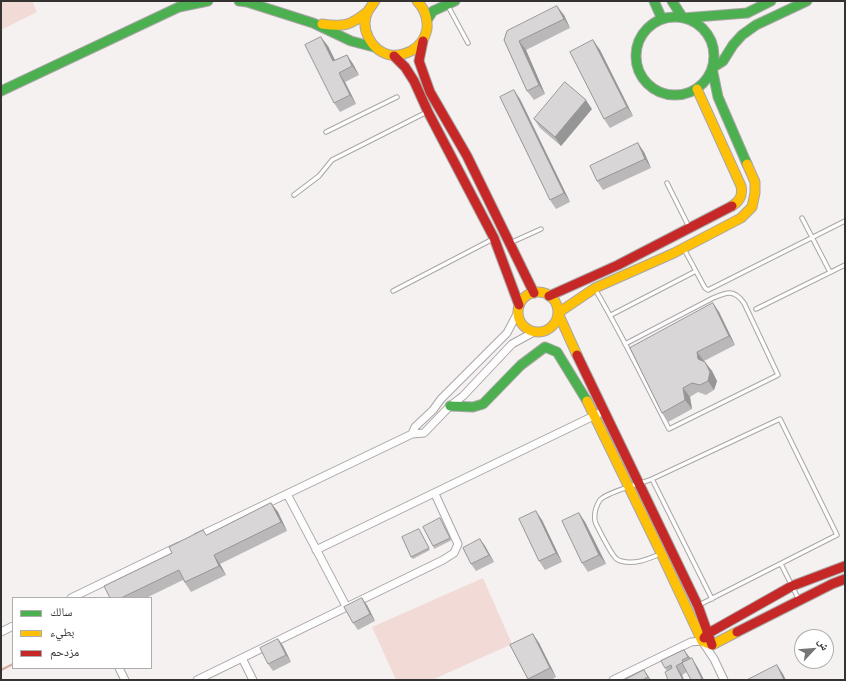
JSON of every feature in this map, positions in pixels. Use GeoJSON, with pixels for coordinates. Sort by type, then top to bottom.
{"type":"FeatureCollection","features":[{"type":"Feature","properties":{"kind":"street"},"geometry":{"type":"LineString","coordinates":[[1,92],[179,7],[208,1]]}},
{"type":"Feature","properties":{"kind":"street"},"geometry":{"type":"LineString","coordinates":[[239,1],[247,2],[312,23],[351,41],[374,46]]}},
{"type":"Feature","properties":{"kind":"street"},"geometry":{"type":"LineString","coordinates":[[312,23],[348,26],[353,24],[375,1]]}},
{"type":"Feature","properties":{"kind":"street"},"geometry":{"type":"LineString","coordinates":[[417,1],[423,8],[427,20],[427,27],[419,61],[423,75],[430,92],[467,156],[534,293]]}},
{"type":"Feature","properties":{"kind":"street"},"geometry":{"type":"LineString","coordinates":[[654,1],[662,19]]}},
{"type":"Feature","properties":{"kind":"street"},"geometry":{"type":"LineString","coordinates":[[672,1],[683,18],[693,21],[708,34],[714,54],[712,68],[705,82],[697,89],[680,95],[666,94],[652,88],[645,82],[640,74],[636,55],[639,41],[647,29],[662,19],[673,17],[683,18],[747,13],[771,1]]}},
{"type":"Feature","properties":{"kind":"street"},"geometry":{"type":"LineString","coordinates":[[712,68],[723,61],[733,45],[742,35],[756,25],[807,1]]}},
{"type":"Feature","properties":{"kind":"street"},"geometry":{"type":"LineString","coordinates":[[427,20],[433,11],[452,3]]}},
{"type":"Feature","properties":{"kind":"street"},"geometry":{"type":"LineString","coordinates":[[368,7],[365,26],[366,35],[374,46],[386,54],[394,56],[403,55],[417,48],[423,41]]}},
{"type":"Feature","properties":{"kind":"street"},"geometry":{"type":"LineString","coordinates":[[394,56],[405,67],[414,81],[428,112],[494,238],[519,309],[519,319],[523,325],[534,332],[548,330],[556,320],[558,313],[595,288],[684,248],[747,214],[752,206],[756,194],[755,182],[718,97],[712,68]]}},
{"type":"Feature","properties":{"kind":"street"},"geometry":{"type":"LineString","coordinates":[[549,296],[618,264],[733,206],[738,202],[742,192],[733,167],[697,89]]}},
{"type":"Feature","properties":{"kind":"street"},"geometry":{"type":"LineString","coordinates":[[412,434],[416,427],[433,410],[441,399],[507,333],[523,299],[534,293],[544,293],[554,300],[557,306],[558,313],[569,340],[698,606],[704,638],[712,645],[832,584],[845,579]]}},
{"type":"Feature","properties":{"kind":"street"},"geometry":{"type":"LineString","coordinates":[[84,595],[287,494],[412,434],[424,433],[450,406],[463,396],[512,344],[534,332]]}},
{"type":"Feature","properties":{"kind":"street"},"geometry":{"type":"LineString","coordinates":[[441,399],[450,406],[473,407],[483,404],[529,357],[545,347],[553,349],[560,356],[583,394],[724,680]]}},
{"type":"Feature","properties":{"kind":"street"},"geometry":{"type":"LineString","coordinates":[[316,550],[604,411]]}},
{"type":"Feature","properties":{"kind":"street"},"geometry":{"type":"LineString","coordinates":[[287,494],[346,606]]}},
{"type":"Feature","properties":{"kind":"street"},"geometry":{"type":"LineString","coordinates":[[197,680],[443,560],[454,553],[458,544],[434,494]]}},
{"type":"Feature","properties":{"kind":"street"},"geometry":{"type":"LineString","coordinates":[[613,680],[691,642],[704,638],[748,610],[792,586],[845,566]]}},
{"type":"Feature","properties":{"kind":"street"},"geometry":{"type":"LineString","coordinates":[[1,632],[12,626]]}},
{"type":"Feature","properties":{"kind":"street"},"geometry":{"type":"LineString","coordinates":[[242,658],[253,680]]}},
{"type":"Feature","properties":{"kind":"street"},"geometry":{"type":"LineString","coordinates":[[120,669],[125,680]]}},
{"type":"Feature","properties":{"kind":"lane"},"geometry":{"type":"LineString","coordinates":[[452,3],[468,43]]}},
{"type":"Feature","properties":{"kind":"lane"},"geometry":{"type":"LineString","coordinates":[[326,132],[397,96]]}},
{"type":"Feature","properties":{"kind":"lane"},"geometry":{"type":"LineString","coordinates":[[294,195],[320,176],[332,160],[428,112]]}},
{"type":"Feature","properties":{"kind":"lane"},"geometry":{"type":"LineString","coordinates":[[667,183],[690,228]]}},
{"type":"Feature","properties":{"kind":"lane"},"geometry":{"type":"LineString","coordinates":[[802,218],[830,272]]}},
{"type":"Feature","properties":{"kind":"lane"},"geometry":{"type":"LineString","coordinates":[[684,248],[705,288],[708,290],[845,221]]}},
{"type":"Feature","properties":{"kind":"lane"},"geometry":{"type":"LineString","coordinates":[[509,244],[541,229]]}},
{"type":"Feature","properties":{"kind":"lane"},"geometry":{"type":"LineString","coordinates":[[393,291],[494,238]]}},
{"type":"Feature","properties":{"kind":"lane"},"geometry":{"type":"LineString","coordinates":[[756,309],[845,264]]}},
{"type":"Feature","properties":{"kind":"lane"},"geometry":{"type":"LineString","coordinates":[[610,315],[696,271]]}},
{"type":"Feature","properties":{"kind":"lane"},"geometry":{"type":"LineString","coordinates":[[595,288],[669,429],[778,375],[744,303],[740,297],[734,293],[726,293],[713,298],[625,344]]}},
{"type":"Feature","properties":{"kind":"lane"},"geometry":{"type":"LineString","coordinates":[[661,553],[632,563],[620,561],[614,556],[595,522],[596,509],[601,499],[628,486],[640,484],[652,479],[780,419],[837,535],[698,606]]}},
{"type":"Feature","properties":{"kind":"lane"},"geometry":{"type":"LineString","coordinates":[[652,479],[712,599]]}},
{"type":"Feature","properties":{"kind":"lane"},"geometry":{"type":"LineString","coordinates":[[781,564],[799,601]]}},
{"type":"Feature","properties":{"kind":"shaded area"},"geometry":{"type":"Polygon","coordinates":[[[1,1],[32,1],[37,12],[1,30],[1,1]]]}},
{"type":"Feature","properties":{"kind":"shaded area"},"geometry":{"type":"Polygon","coordinates":[[[483,578],[512,644],[432,680],[396,680],[372,627],[483,578]]]}},
{"type":"Feature","properties":{"kind":"building"},"geometry":{"type":"Polygon","coordinates":[[[557,6],[564,19],[519,41],[539,85],[527,91],[504,40],[507,31],[557,6]]]}},
{"type":"Feature","properties":{"kind":"building"},"geometry":{"type":"Polygon","coordinates":[[[321,37],[333,61],[347,55],[352,66],[339,73],[350,95],[334,103],[305,45],[321,37]]]}},
{"type":"Feature","properties":{"kind":"building"},"geometry":{"type":"Polygon","coordinates":[[[593,40],[627,107],[604,119],[570,52],[593,40]]]}},
{"type":"Feature","properties":{"kind":"building"},"geometry":{"type":"Polygon","coordinates":[[[565,82],[586,100],[555,137],[534,119],[565,82]]]}},
{"type":"Feature","properties":{"kind":"building"},"geometry":{"type":"Polygon","coordinates":[[[514,90],[564,193],[550,200],[500,97],[514,90]]]}},
{"type":"Feature","properties":{"kind":"building"},"geometry":{"type":"Polygon","coordinates":[[[638,143],[645,159],[597,181],[590,166],[638,143]]]}},
{"type":"Feature","properties":{"kind":"building"},"geometry":{"type":"Polygon","coordinates":[[[713,303],[729,336],[697,352],[698,359],[705,362],[710,372],[708,381],[700,385],[692,383],[683,388],[685,400],[662,413],[630,348],[713,303]]]}},
{"type":"Feature","properties":{"kind":"building"},"geometry":{"type":"Polygon","coordinates":[[[271,503],[281,522],[214,555],[219,566],[185,582],[179,570],[123,597],[110,597],[104,586],[172,553],[169,547],[203,530],[206,535],[271,503]]]}},
{"type":"Feature","properties":{"kind":"building"},"geometry":{"type":"Polygon","coordinates":[[[536,511],[556,553],[539,561],[519,519],[536,511]]]}},
{"type":"Feature","properties":{"kind":"building"},"geometry":{"type":"Polygon","coordinates":[[[579,513],[599,555],[582,563],[562,521],[579,513]]]}},
{"type":"Feature","properties":{"kind":"building"},"geometry":{"type":"Polygon","coordinates":[[[440,518],[450,538],[433,546],[423,527],[440,518]]]}},
{"type":"Feature","properties":{"kind":"building"},"geometry":{"type":"Polygon","coordinates":[[[419,529],[429,548],[411,557],[402,537],[419,529]]]}},
{"type":"Feature","properties":{"kind":"building"},"geometry":{"type":"Polygon","coordinates":[[[480,539],[489,555],[471,564],[463,548],[480,539]]]}},
{"type":"Feature","properties":{"kind":"building"},"geometry":{"type":"Polygon","coordinates":[[[362,598],[370,614],[353,623],[344,607],[362,598]]]}},
{"type":"Feature","properties":{"kind":"building"},"geometry":{"type":"Polygon","coordinates":[[[533,634],[550,668],[528,679],[510,645],[533,634]]]}},
{"type":"Feature","properties":{"kind":"building"},"geometry":{"type":"Polygon","coordinates":[[[278,639],[286,655],[268,664],[260,648],[278,639]]]}},
{"type":"Feature","properties":{"kind":"building"},"geometry":{"type":"Polygon","coordinates":[[[684,650],[688,657],[676,666],[683,680],[668,680],[665,672],[672,668],[671,665],[665,668],[661,661],[684,650]]]}},
{"type":"Feature","properties":{"kind":"building"},"geometry":{"type":"Polygon","coordinates":[[[692,658],[702,679],[700,680],[691,680],[682,663],[692,658]]]}},
{"type":"Feature","properties":{"kind":"building"},"geometry":{"type":"Polygon","coordinates":[[[777,665],[784,680],[747,680],[777,665]]]}},
{"type":"Feature","properties":{"kind":"building"},"geometry":{"type":"Polygon","coordinates":[[[644,670],[648,677],[642,680],[624,680],[644,670]]]}},
{"type":"Feature","properties":{"kind":"waterway"},"geometry":{"type":"LineString","coordinates":[[1,670],[12,664]]}},
{"type":"Feature","properties":{"kind":"traffic: fast"},"geometry":{"type":"LineString","coordinates":[[1,91],[179,7],[208,1]]}},
{"type":"Feature","properties":{"kind":"traffic: fast"},"geometry":{"type":"LineString","coordinates":[[239,1],[247,2],[313,23],[351,41],[374,47]]}},
{"type":"Feature","properties":{"kind":"traffic: fast"},"geometry":{"type":"LineString","coordinates":[[427,20],[433,11],[455,1]]}},
{"type":"Feature","properties":{"kind":"traffic: fast"},"geometry":{"type":"LineString","coordinates":[[654,1],[662,19]]}},
{"type":"Feature","properties":{"kind":"traffic: fast"},"geometry":{"type":"LineString","coordinates":[[672,1],[683,18],[747,13],[771,1]]}},
{"type":"Feature","properties":{"kind":"traffic: fast"},"geometry":{"type":"LineString","coordinates":[[747,164],[718,97],[712,68],[723,61],[733,45],[742,35],[756,25],[807,1]]}},
{"type":"Feature","properties":{"kind":"traffic: fast"},"geometry":{"type":"LineString","coordinates":[[675,17],[690,20],[703,28],[711,41],[714,56],[711,71],[703,84],[690,92],[675,95],[660,92],[647,84],[639,71],[636,56],[639,41],[647,28],[660,20],[675,17]]}},
{"type":"Feature","properties":{"kind":"traffic: fast"},"geometry":{"type":"LineString","coordinates":[[450,406],[473,407],[483,404],[521,365],[545,347],[557,352],[587,401]]}},
{"type":"Feature","properties":{"kind":"traffic: slow"},"geometry":{"type":"LineString","coordinates":[[375,1],[368,11],[365,25],[366,32],[373,44],[378,49],[390,55],[411,51],[422,42],[427,29],[427,21],[424,10],[417,1]]}},
{"type":"Feature","properties":{"kind":"traffic: slow"},"geometry":{"type":"LineString","coordinates":[[322,24],[341,25],[351,23],[367,12]]}},
{"type":"Feature","properties":{"kind":"traffic: slow"},"geometry":{"type":"LineString","coordinates":[[697,89],[741,186],[742,192],[740,198],[732,206]]}},
{"type":"Feature","properties":{"kind":"traffic: slow"},"geometry":{"type":"LineString","coordinates":[[577,355],[558,313],[595,288],[674,253],[741,218],[752,207],[755,193],[755,182],[747,164]]}},
{"type":"Feature","properties":{"kind":"traffic: slow"},"geometry":{"type":"LineString","coordinates":[[538,292],[546,294],[552,298],[556,304],[558,312],[556,320],[552,326],[546,330],[538,332],[530,330],[524,326],[520,320],[518,312],[520,304],[524,298],[530,294],[538,292]]}},
{"type":"Feature","properties":{"kind":"traffic: slow"},"geometry":{"type":"LineString","coordinates":[[587,401],[702,641],[712,645],[737,632]]}},
{"type":"Feature","properties":{"kind":"traffic: jam"},"geometry":{"type":"LineString","coordinates":[[423,41],[419,61],[430,92],[467,156],[534,293]]}},
{"type":"Feature","properties":{"kind":"traffic: jam"},"geometry":{"type":"LineString","coordinates":[[394,56],[405,67],[414,81],[428,112],[494,238],[519,305]]}},
{"type":"Feature","properties":{"kind":"traffic: jam"},"geometry":{"type":"LineString","coordinates":[[549,296],[618,265],[732,206]]}},
{"type":"Feature","properties":{"kind":"traffic: jam"},"geometry":{"type":"LineString","coordinates":[[577,355],[698,606],[712,645]]}},
{"type":"Feature","properties":{"kind":"traffic: jam"},"geometry":{"type":"LineString","coordinates":[[704,638],[707,634],[792,586],[845,566]]}},
{"type":"Feature","properties":{"kind":"traffic: jam"},"geometry":{"type":"LineString","coordinates":[[737,632],[832,584],[845,579]]}}]}
